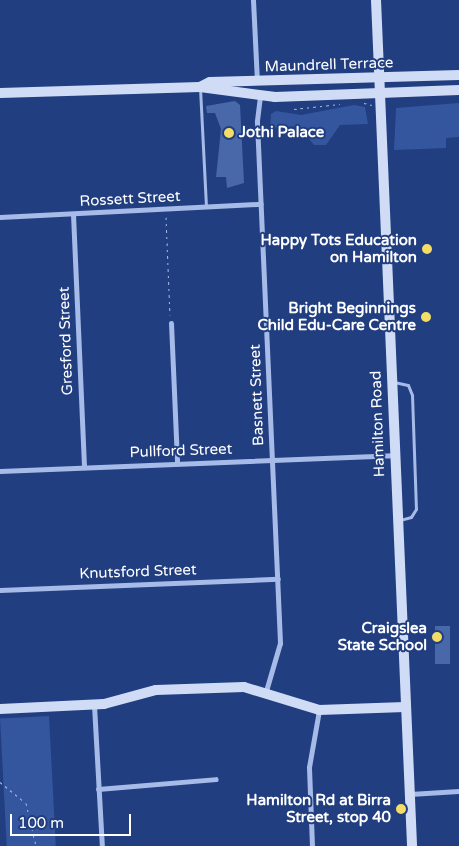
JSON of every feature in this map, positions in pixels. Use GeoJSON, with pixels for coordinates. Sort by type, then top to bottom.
{"type":"FeatureCollection","features":[{"type":"Feature","properties":{"kind":"main road","name":"Hamilton Road"},"geometry":{"type":"LineString","coordinates":[[376,0],[412,846]]}},
{"type":"Feature","properties":{"kind":"main road","name":"Maundrell Terrace"},"geometry":{"type":"LineString","coordinates":[[200,87],[210,82],[459,75]]}},
{"type":"Feature","properties":{"kind":"main road","name":"Maundrell Terrace"},"geometry":{"type":"LineString","coordinates":[[0,93],[200,87],[260,96],[459,90]]}},
{"type":"Feature","properties":{"kind":"main road"},"geometry":{"type":"LineString","coordinates":[[0,709],[94,705],[156,690],[244,687],[266,691],[319,710],[405,708]]}},
{"type":"Feature","properties":{"kind":"street"},"geometry":{"type":"LineString","coordinates":[[253,0],[257,82]]}},
{"type":"Feature","properties":{"kind":"street","name":"Basnett Street"},"geometry":{"type":"LineString","coordinates":[[260,96],[261,204],[280,652],[266,691]]}},
{"type":"Feature","properties":{"kind":"street","name":"Rossett Street"},"geometry":{"type":"LineString","coordinates":[[0,217],[261,204]]}},
{"type":"Feature","properties":{"kind":"street","name":"Gresford Street"},"geometry":{"type":"LineString","coordinates":[[73,214],[84,467]]}},
{"type":"Feature","properties":{"kind":"street"},"geometry":{"type":"LineString","coordinates":[[171,323],[177,463]]}},
{"type":"Feature","properties":{"kind":"street","name":"Pullford Street"},"geometry":{"type":"LineString","coordinates":[[0,471],[394,455]]}},
{"type":"Feature","properties":{"kind":"street","name":"Knutsford Street"},"geometry":{"type":"LineString","coordinates":[[0,590],[278,579]]}},
{"type":"Feature","properties":{"kind":"street"},"geometry":{"type":"LineString","coordinates":[[94,705],[102,846]]}},
{"type":"Feature","properties":{"kind":"street"},"geometry":{"type":"LineString","coordinates":[[312,846],[309,766],[319,710]]}},
{"type":"Feature","properties":{"kind":"street"},"geometry":{"type":"LineString","coordinates":[[98,789],[216,779]]}},
{"type":"Feature","properties":{"kind":"street"},"geometry":{"type":"LineString","coordinates":[[409,794],[459,791]]}},
{"type":"Feature","properties":{"kind":"lane"},"geometry":{"type":"LineString","coordinates":[[200,87],[206,207]]}},
{"type":"Feature","properties":{"kind":"lane"},"geometry":{"type":"LineString","coordinates":[[391,382],[405,383],[411,391],[416,495],[413,516],[397,520]]}},
{"type":"Feature","properties":{"kind":"path"},"geometry":{"type":"LineString","coordinates":[[294,109],[346,102]]}},
{"type":"Feature","properties":{"kind":"path"},"geometry":{"type":"LineString","coordinates":[[356,102],[370,105]]}},
{"type":"Feature","properties":{"kind":"path"},"geometry":{"type":"LineString","coordinates":[[166,210],[171,323]]}},
{"type":"Feature","properties":{"kind":"path"},"geometry":{"type":"LineString","coordinates":[[0,782],[26,803],[36,846]]}},
{"type":"Feature","properties":{"kind":"shaded area"},"geometry":{"type":"Polygon","coordinates":[[[459,103],[459,137],[446,138],[446,148],[394,150],[396,108],[459,103]]]}},
{"type":"Feature","properties":{"kind":"shaded area"},"geometry":{"type":"Polygon","coordinates":[[[354,105],[365,107],[368,124],[340,125],[326,145],[314,145],[299,126],[270,128],[271,114],[276,111],[301,115],[354,105]]]}},
{"type":"Feature","properties":{"kind":"shaded area"},"geometry":{"type":"Polygon","coordinates":[[[49,716],[56,846],[7,846],[0,719],[49,716]]]}},
{"type":"Feature","properties":{"kind":"building"},"geometry":{"type":"Polygon","coordinates":[[[235,101],[240,105],[244,183],[227,188],[226,177],[216,177],[221,129],[215,113],[207,113],[206,106],[235,101]]]}},
{"type":"Feature","properties":{"kind":"building"},"geometry":{"type":"Polygon","coordinates":[[[435,626],[450,626],[450,664],[435,664],[435,626]]]}},
{"type":"Feature","properties":{"kind":"place","name":"Jothi Palace"},"geometry":{"type":"Point","coordinates":[229,133]}},
{"type":"Feature","properties":{"kind":"place","name":"Happy Tots Education on Hamilton"},"geometry":{"type":"Point","coordinates":[427,249]}},
{"type":"Feature","properties":{"kind":"place","name":"Bright Beginnings Child Edu-Care Centre"},"geometry":{"type":"Point","coordinates":[426,317]}},
{"type":"Feature","properties":{"kind":"place","name":"Craigslea State School"},"geometry":{"type":"Point","coordinates":[437,637]}},
{"type":"Feature","properties":{"kind":"place","name":"Hamilton Rd at Birra Street, stop 40"},"geometry":{"type":"Point","coordinates":[401,809]}}]}
